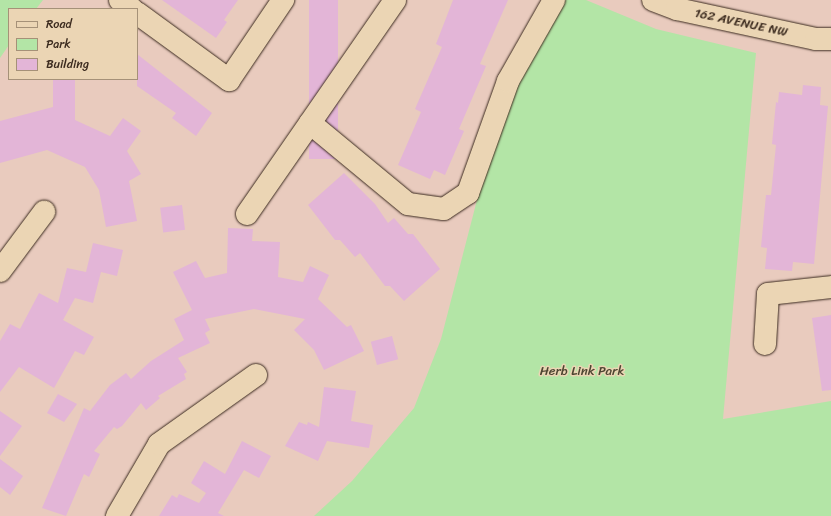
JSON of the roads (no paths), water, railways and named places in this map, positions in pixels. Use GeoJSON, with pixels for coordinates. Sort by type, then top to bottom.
{"type":"FeatureCollection","features":[{"type":"Feature","properties":{"kind":"street"},"geometry":{"type":"LineString","coordinates":[[120,0],[131,8]]}},
{"type":"Feature","properties":{"kind":"street"},"geometry":{"type":"LineString","coordinates":[[138,14],[229,80],[283,0]]}},
{"type":"Feature","properties":{"kind":"street"},"geometry":{"type":"LineString","coordinates":[[246,214],[395,0]]}},
{"type":"Feature","properties":{"kind":"street"},"geometry":{"type":"LineString","coordinates":[[310,123],[408,204],[444,209],[468,193],[508,81],[554,0]]}},
{"type":"Feature","properties":{"kind":"street","name":"162 AVENUE NW"},"geometry":{"type":"LineString","coordinates":[[653,0],[683,10],[816,39],[831,39]]}},
{"type":"Feature","properties":{"kind":"street"},"geometry":{"type":"LineString","coordinates":[[0,271],[44,212]]}},
{"type":"Feature","properties":{"kind":"street"},"geometry":{"type":"LineString","coordinates":[[765,344],[768,294],[831,287]]}},
{"type":"Feature","properties":{"kind":"street"},"geometry":{"type":"LineString","coordinates":[[117,516],[159,444],[256,375]]}},
{"type":"Feature","properties":{"kind":"park label","name":"Herb Link Park"},"geometry":{"type":"Point","coordinates":[582,371]}}]}
